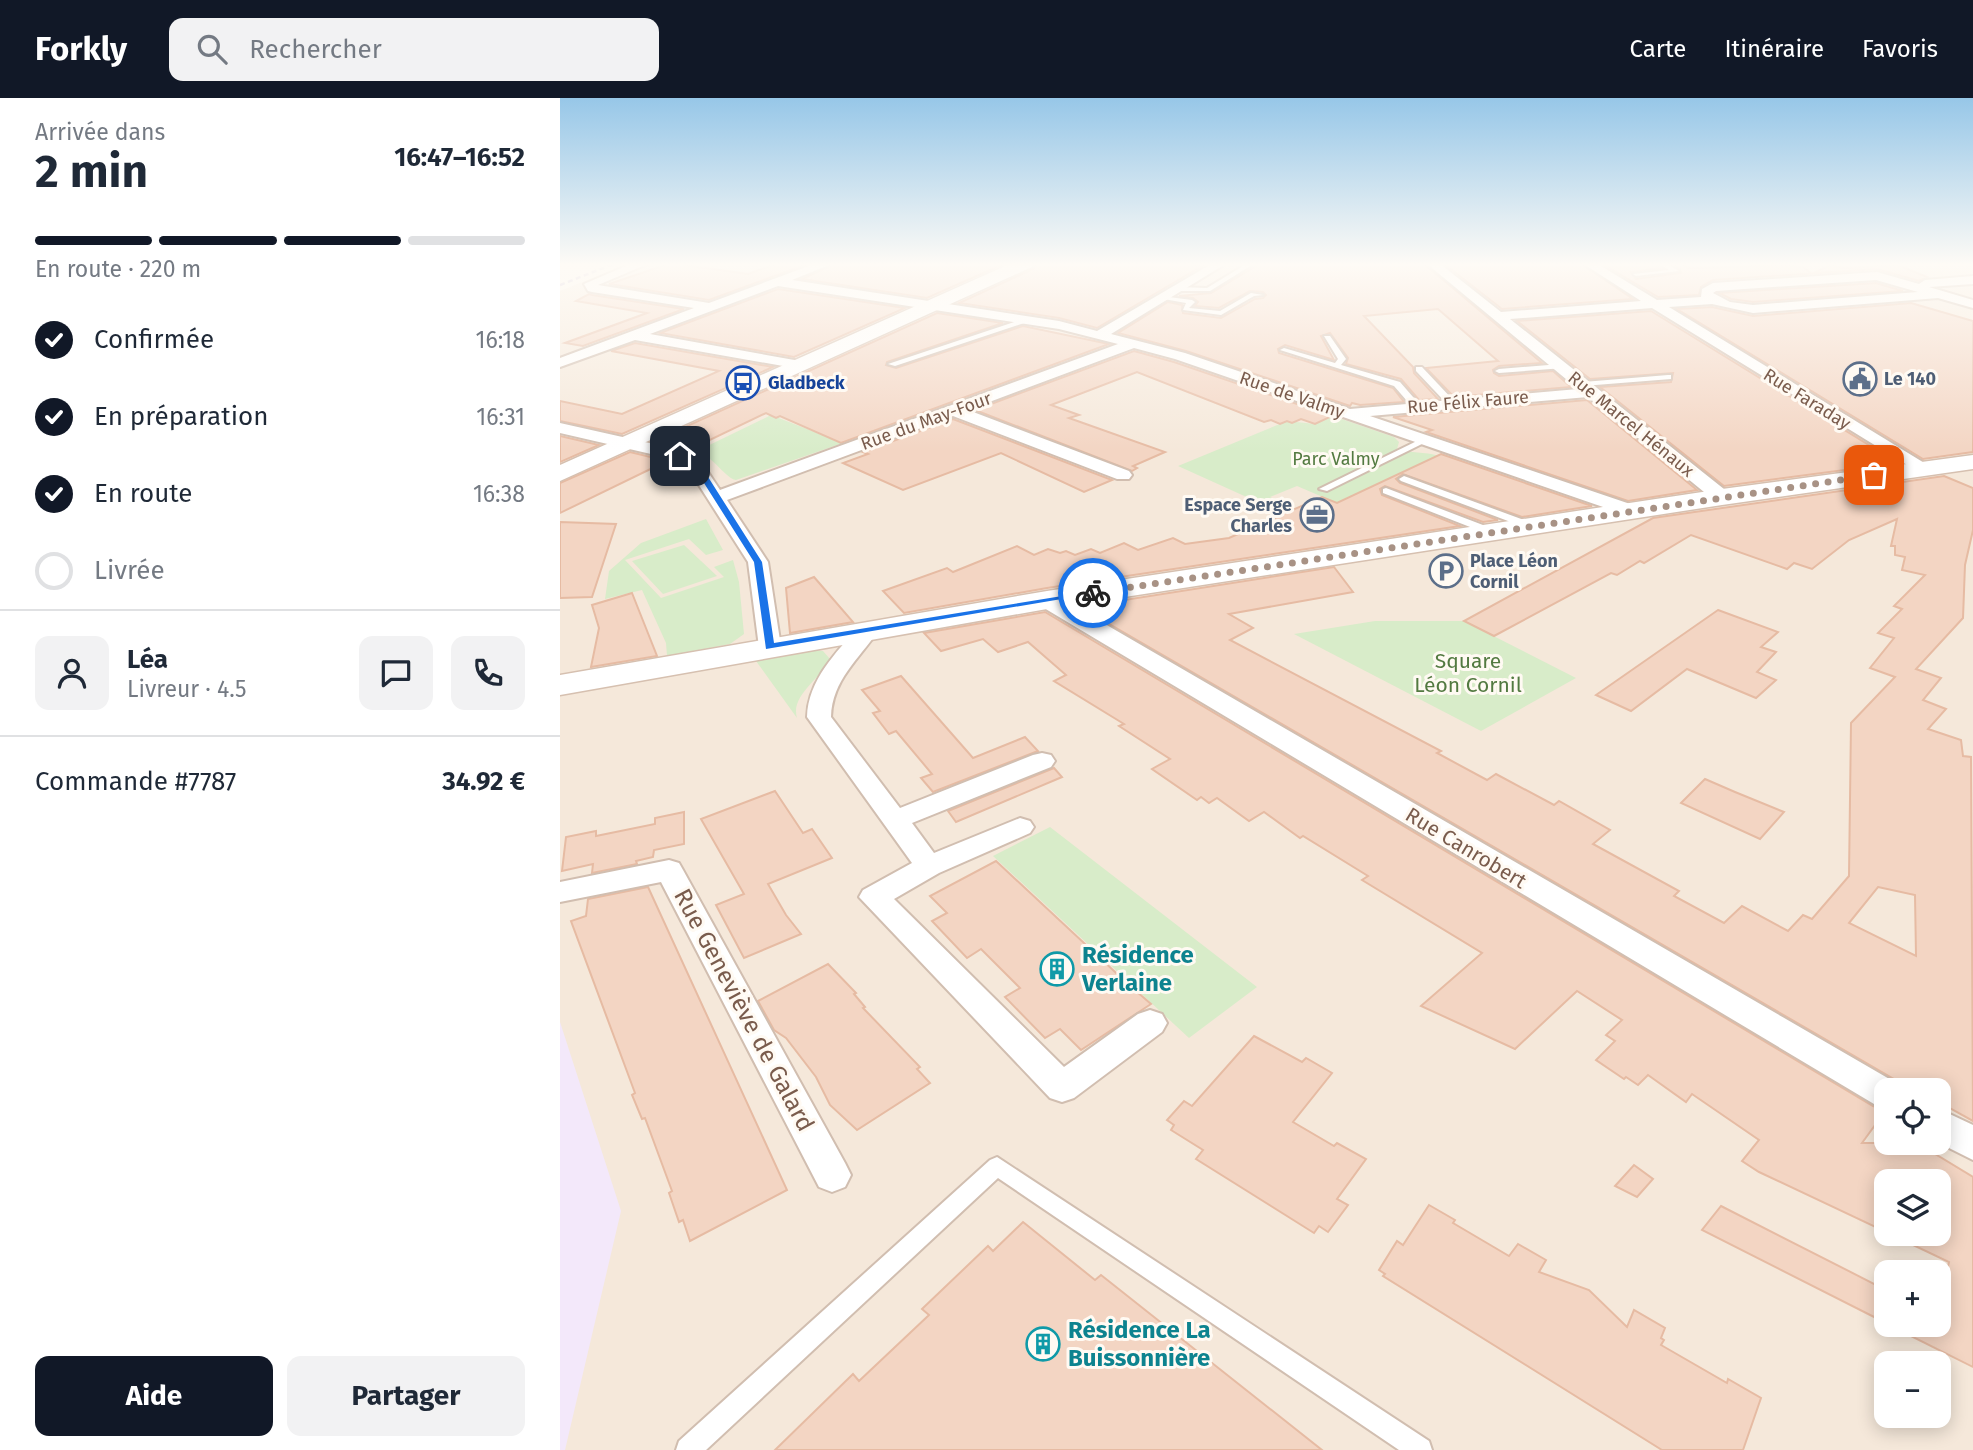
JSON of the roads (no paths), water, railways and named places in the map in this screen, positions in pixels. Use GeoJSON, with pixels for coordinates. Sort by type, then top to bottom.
{"type":"FeatureCollection","features":[{"type":"Feature","properties":{"kind":"street"},"geometry":{"type":"LineString","coordinates":[[560,363],[658,326]]}},
{"type":"Feature","properties":{"kind":"street"},"geometry":{"type":"LineString","coordinates":[[560,474],[886,326]]}},
{"type":"Feature","properties":{"kind":"street","name":"Rue de Valmy"},"geometry":{"type":"LineString","coordinates":[[1058,326],[1180,356],[1632,511]]}},
{"type":"Feature","properties":{"kind":"street"},"geometry":{"type":"LineString","coordinates":[[1099,335],[1114,326]]}},
{"type":"Feature","properties":{"kind":"street","name":"Rue Marcel Hénaux"},"geometry":{"type":"LineString","coordinates":[[1511,326],[1722,497]]}},
{"type":"Feature","properties":{"kind":"street","name":"Rue Faraday"},"geometry":{"type":"LineString","coordinates":[[1690,326],[1920,468]]}},
{"type":"Feature","properties":{"kind":"street"},"geometry":{"type":"LineString","coordinates":[[634,335],[800,365]]}},
{"type":"Feature","properties":{"kind":"street","name":"Rue du May-Four"},"geometry":{"type":"LineString","coordinates":[[718,497],[1133,344]]}},
{"type":"Feature","properties":{"kind":"street","name":"Rue Félix Faure"},"geometry":{"type":"LineString","coordinates":[[1345,413],[1587,388]]}},
{"type":"Feature","properties":{"kind":"street"},"geometry":{"type":"LineString","coordinates":[[955,411],[1123,475]]}},
{"type":"Feature","properties":{"kind":"street"},"geometry":{"type":"LineString","coordinates":[[560,428],[687,458],[700,471],[758,562],[770,647]]}},
{"type":"Feature","properties":{"kind":"street"},"geometry":{"type":"LineString","coordinates":[[560,685],[1047,600],[1722,497],[1973,462]]}},
{"type":"Feature","properties":{"kind":"street","name":"Rue Canrobert"},"geometry":{"type":"LineString","coordinates":[[1047,600],[1874,1087]]}},
{"type":"Feature","properties":{"kind":"street"},"geometry":{"type":"LineString","coordinates":[[867,631],[825,687],[817,703],[819,717],[852,764],[897,819],[929,866]]}},
{"type":"Feature","properties":{"kind":"street"},"geometry":{"type":"LineString","coordinates":[[897,819],[1042,761]]}},
{"type":"Feature","properties":{"kind":"street"},"geometry":{"type":"LineString","coordinates":[[1020,827],[929,866],[874,897],[1062,1088],[1150,1023]]}},
{"type":"Feature","properties":{"kind":"street","name":"Rue Geneviève de Galard"},"geometry":{"type":"LineString","coordinates":[[560,892],[669,870],[832,1175]]}},
{"type":"Feature","properties":{"kind":"street"},"geometry":{"type":"LineString","coordinates":[[1951,1131],[1973,1144]]}},
{"type":"Feature","properties":{"kind":"lane"},"geometry":{"type":"LineString","coordinates":[[892,364],[1011,326]]}},
{"type":"Feature","properties":{"kind":"lane"},"geometry":{"type":"LineString","coordinates":[[1327,338],[1342,359],[1336,366]]}},
{"type":"Feature","properties":{"kind":"lane"},"geometry":{"type":"LineString","coordinates":[[1284,350],[1397,384],[1417,407]]}},
{"type":"Feature","properties":{"kind":"lane"},"geometry":{"type":"LineString","coordinates":[[1499,371],[1561,366]]}},
{"type":"Feature","properties":{"kind":"lane"},"geometry":{"type":"LineString","coordinates":[[1419,369],[1452,404]]}},
{"type":"Feature","properties":{"kind":"lane"},"geometry":{"type":"LineString","coordinates":[[1587,388],[1668,377]]}},
{"type":"Feature","properties":{"kind":"lane"},"geometry":{"type":"LineString","coordinates":[[1324,489],[1426,440]]}},
{"type":"Feature","properties":{"kind":"lane"},"geometry":{"type":"LineString","coordinates":[[1404,479],[1531,526]]}},
{"type":"Feature","properties":{"kind":"lane"},"geometry":{"type":"LineString","coordinates":[[1385,491],[1493,532]]}},
{"type":"Feature","properties":{"kind":"lane"},"geometry":{"type":"LineString","coordinates":[[688,1450],[997,1166],[1420,1450]]}},
{"type":"Feature","properties":{"kind":"place","name":"Le 140"},"geometry":{"type":"Point","coordinates":[1860,379]}},
{"type":"Feature","properties":{"kind":"place","name":"Gladbeck"},"geometry":{"type":"Point","coordinates":[743,383]}},
{"type":"Feature","properties":{"kind":"place","name":"Espace Serge Charles"},"geometry":{"type":"Point","coordinates":[1317,515]}},
{"type":"Feature","properties":{"kind":"place","name":"Place Léon Cornil"},"geometry":{"type":"Point","coordinates":[1446,571]}},
{"type":"Feature","properties":{"kind":"place","name":"Résidence Verlaine"},"geometry":{"type":"Point","coordinates":[1057,969]}},
{"type":"Feature","properties":{"kind":"place","name":"Résidence La Buissonnière"},"geometry":{"type":"Point","coordinates":[1043,1344]}},
{"type":"Feature","properties":{"kind":"park label","name":"Parc Valmy"},"geometry":{"type":"Point","coordinates":[1336,459]}},
{"type":"Feature","properties":{"kind":"park label","name":"Square Léon Cornil"},"geometry":{"type":"Point","coordinates":[1468,673]}}]}
